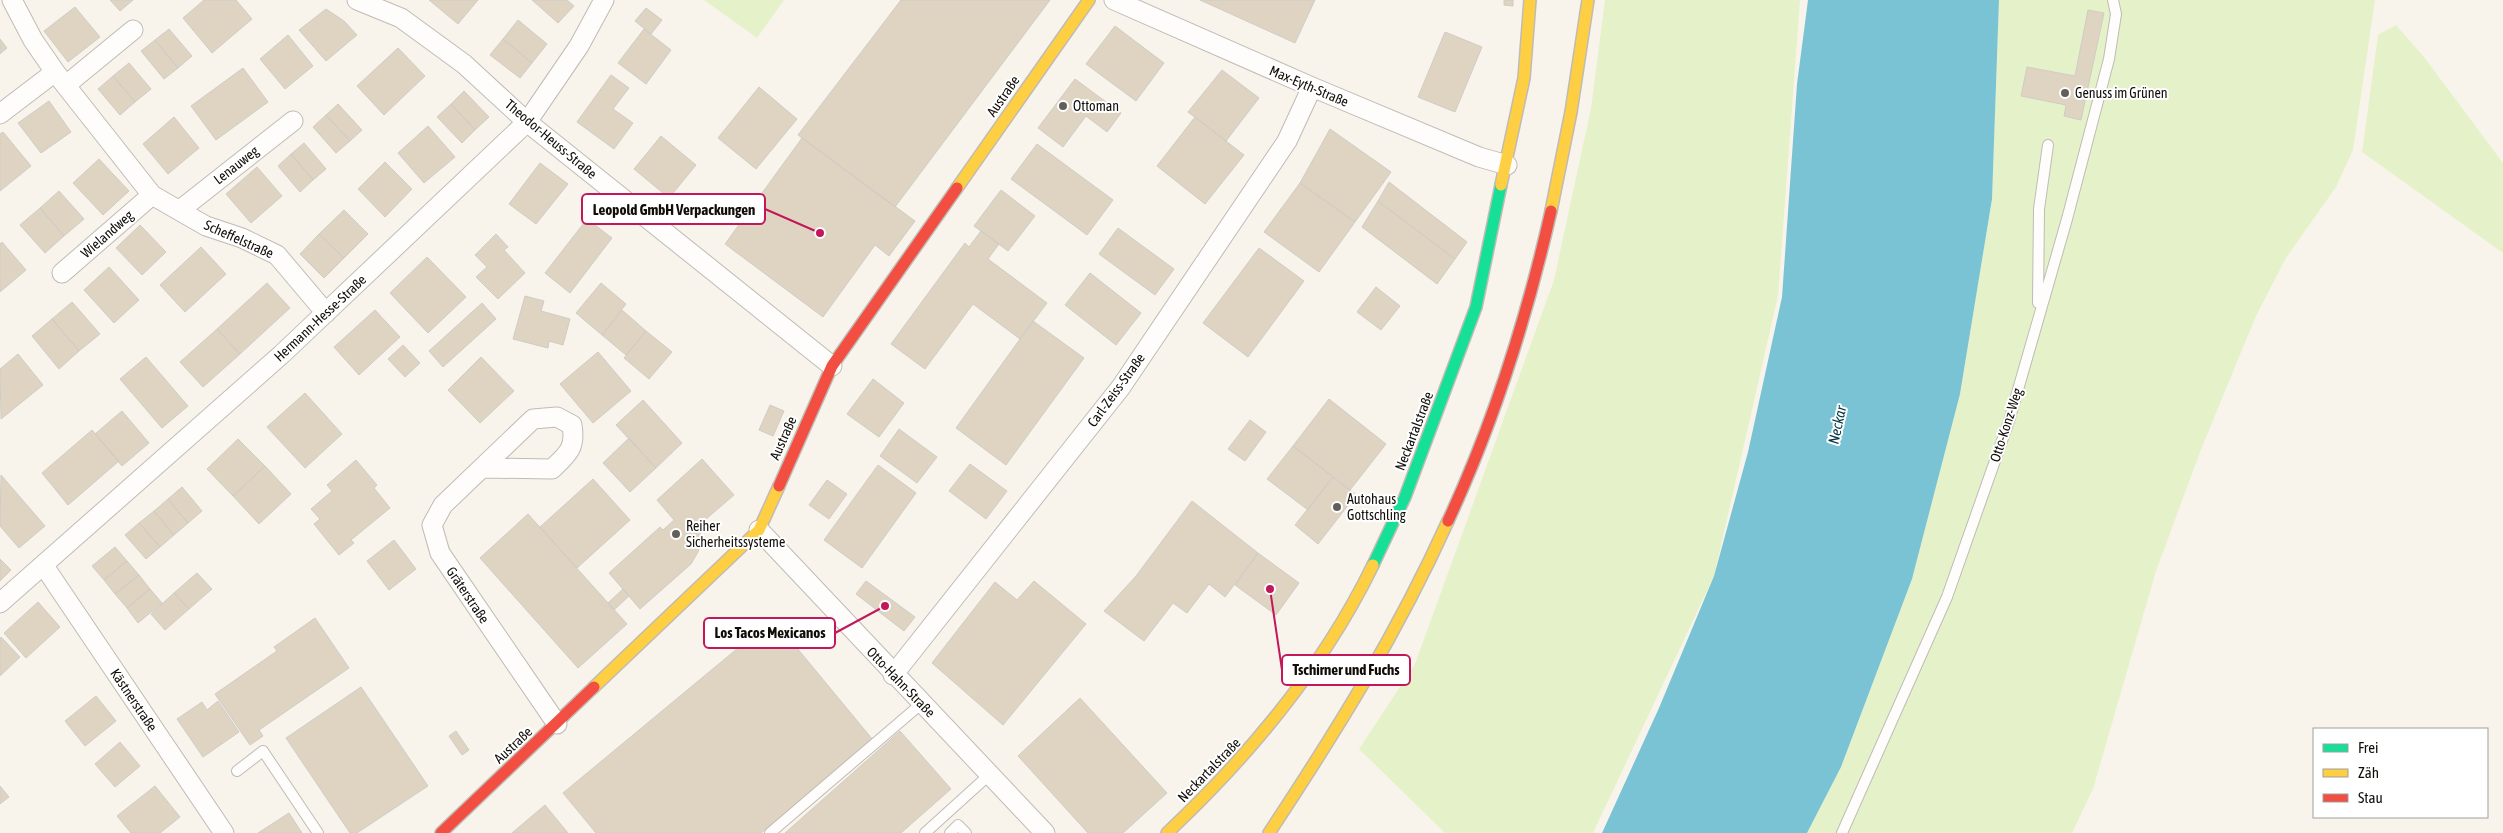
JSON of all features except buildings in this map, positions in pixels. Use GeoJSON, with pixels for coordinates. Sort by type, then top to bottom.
{"type":"FeatureCollection","features":[{"type":"Feature","properties":{"kind":"street","name":"Scheffelstraße"},"geometry":{"type":"LineString","coordinates":[[12,0],[33,40],[152,195],[206,226],[242,238],[277,255],[326,313]]}},
{"type":"Feature","properties":{"kind":"street","name":"Theodor-Heuss-Straße"},"geometry":{"type":"LineString","coordinates":[[357,0],[401,18],[464,64],[527,122],[832,366]]}},
{"type":"Feature","properties":{"kind":"street","name":"Hermann-Hesse-Straße"},"geometry":{"type":"LineString","coordinates":[[0,604],[326,313],[527,122],[579,46],[604,0]]}},
{"type":"Feature","properties":{"kind":"street","name":"Austraße"},"geometry":{"type":"LineString","coordinates":[[441,833],[758,530],[832,366],[1089,0]]}},
{"type":"Feature","properties":{"kind":"street","name":"Max-Eyth-Straße"},"geometry":{"type":"LineString","coordinates":[[1114,0],[1479,158],[1507,165]]}},
{"type":"Feature","properties":{"kind":"street","name":"Neckartalstraße"},"geometry":{"type":"LineString","coordinates":[[1166,833],[1218,785],[1271,725],[1320,656],[1363,585],[1408,488],[1436,419],[1476,307],[1524,78],[1530,0]]}},
{"type":"Feature","properties":{"kind":"street"},"geometry":{"type":"LineString","coordinates":[[1270,833],[1327,745],[1394,634],[1448,524],[1486,434],[1542,255],[1561,170],[1588,0]]}},
{"type":"Feature","properties":{"kind":"street"},"geometry":{"type":"LineString","coordinates":[[0,114],[61,78],[133,30]]}},
{"type":"Feature","properties":{"kind":"street","name":"Carl-Zeiss-Straße"},"geometry":{"type":"LineString","coordinates":[[893,675],[1121,387],[1287,141],[1312,87]]}},
{"type":"Feature","properties":{"kind":"street","name":"Lenauweg"},"geometry":{"type":"LineString","coordinates":[[180,210],[293,121]]}},
{"type":"Feature","properties":{"kind":"street","name":"Wielandweg"},"geometry":{"type":"LineString","coordinates":[[62,273],[152,195]]}},
{"type":"Feature","properties":{"kind":"street","name":"Gräterstraße"},"geometry":{"type":"LineString","coordinates":[[484,468],[443,505],[432,525],[440,553],[556,724]]}},
{"type":"Feature","properties":{"kind":"street","name":"Otto-Hahn-Straße"},"geometry":{"type":"LineString","coordinates":[[758,530],[893,675],[1045,833]]}},
{"type":"Feature","properties":{"kind":"street","name":"Kästnerstraße"},"geometry":{"type":"LineString","coordinates":[[44,566],[224,833]]}},
{"type":"Feature","properties":{"kind":"lane","name":"Otto-Konz-Weg"},"geometry":{"type":"LineString","coordinates":[[1842,833],[1947,597],[2009,421],[2067,219],[2108,59],[2116,14],[2113,0]]}},
{"type":"Feature","properties":{"kind":"lane"},"geometry":{"type":"LineString","coordinates":[[2038,316],[2039,209],[2048,145]]}},
{"type":"Feature","properties":{"kind":"lane"},"geometry":{"type":"LineString","coordinates":[[770,833],[921,704]]}},
{"type":"Feature","properties":{"kind":"lane"},"geometry":{"type":"LineString","coordinates":[[237,771],[263,751],[318,833]]}},
{"type":"Feature","properties":{"kind":"lane"},"geometry":{"type":"LineString","coordinates":[[925,833],[989,775]]}},
{"type":"Feature","properties":{"kind":"lane"},"geometry":{"type":"LineString","coordinates":[[950,833],[958,825],[966,833]]}},
{"type":"Feature","properties":{"kind":"green space"},"geometry":{"type":"Polygon","coordinates":[[[704,0],[784,0],[757,38],[704,0]]]}},
{"type":"Feature","properties":{"kind":"green space"},"geometry":{"type":"Polygon","coordinates":[[[1605,0],[1800,0],[1778,296],[1714,576],[1593,833],[1445,833],[1359,749],[1415,664],[1554,280],[1591,108],[1605,0]]]}},
{"type":"Feature","properties":{"kind":"green space"},"geometry":{"type":"Polygon","coordinates":[[[1999,0],[2375,0],[2353,150],[2336,187],[2286,258],[2256,316],[2202,447],[2156,571],[2093,789],[2072,833],[1807,833],[1841,767],[1912,579],[1960,394],[1992,199],[1999,0]]]}},
{"type":"Feature","properties":{"kind":"green space"},"geometry":{"type":"Polygon","coordinates":[[[2396,25],[2424,57],[2503,163],[2503,253],[2362,152],[2378,35],[2396,25]]]}},
{"type":"Feature","properties":{"kind":"water","name":"Neckar"},"geometry":{"type":"Polygon","coordinates":[[[1808,0],[1999,0],[1992,199],[1960,394],[1912,579],[1841,767],[1807,833],[1602,833],[1659,708],[1714,576],[1748,452],[1782,297],[1797,84],[1808,0]]]}},
{"type":"Feature","properties":{"kind":"traffic: fast"},"geometry":{"type":"LineString","coordinates":[[1373,565],[1405,497],[1476,307],[1501,185]]}},
{"type":"Feature","properties":{"kind":"traffic: slow"},"geometry":{"type":"LineString","coordinates":[[957,188],[1089,0]]}},
{"type":"Feature","properties":{"kind":"traffic: slow"},"geometry":{"type":"LineString","coordinates":[[1501,185],[1524,78],[1530,0]]}},
{"type":"Feature","properties":{"kind":"traffic: slow"},"geometry":{"type":"LineString","coordinates":[[1551,211],[1571,112],[1588,0]]}},
{"type":"Feature","properties":{"kind":"traffic: slow"},"geometry":{"type":"LineString","coordinates":[[594,687],[759,530],[779,486]]}},
{"type":"Feature","properties":{"kind":"traffic: slow"},"geometry":{"type":"LineString","coordinates":[[1269,833],[1365,681],[1408,603],[1448,521]]}},
{"type":"Feature","properties":{"kind":"traffic: slow"},"geometry":{"type":"LineString","coordinates":[[1167,833],[1227,773],[1282,708],[1308,674],[1331,639],[1373,565]]}},
{"type":"Feature","properties":{"kind":"traffic: jam"},"geometry":{"type":"LineString","coordinates":[[779,486],[832,366],[957,188]]}},
{"type":"Feature","properties":{"kind":"traffic: jam"},"geometry":{"type":"LineString","coordinates":[[1448,521],[1465,484],[1508,369],[1542,251],[1551,211]]}},
{"type":"Feature","properties":{"kind":"traffic: jam"},"geometry":{"type":"LineString","coordinates":[[441,833],[594,687]]}},
{"type":"Feature","properties":{"kind":"place","name":"Genuss im Grünen"},"geometry":{"type":"Point","coordinates":[2065,93]}},
{"type":"Feature","properties":{"kind":"place","name":"Ottoman"},"geometry":{"type":"Point","coordinates":[1063,106]}},
{"type":"Feature","properties":{"kind":"place","name":"Leopold GmbH Verpackungen"},"geometry":{"type":"Point","coordinates":[820,233]}},
{"type":"Feature","properties":{"kind":"place","name":"Autohaus Gottschling"},"geometry":{"type":"Point","coordinates":[1337,507]}},
{"type":"Feature","properties":{"kind":"place","name":"Reiher Sicherheitssysteme"},"geometry":{"type":"Point","coordinates":[676,534]}},
{"type":"Feature","properties":{"kind":"place","name":"Tschirner und Fuchs"},"geometry":{"type":"Point","coordinates":[1270,589]}},
{"type":"Feature","properties":{"kind":"place","name":"Los Tacos Mexicanos"},"geometry":{"type":"Point","coordinates":[885,606]}}]}
